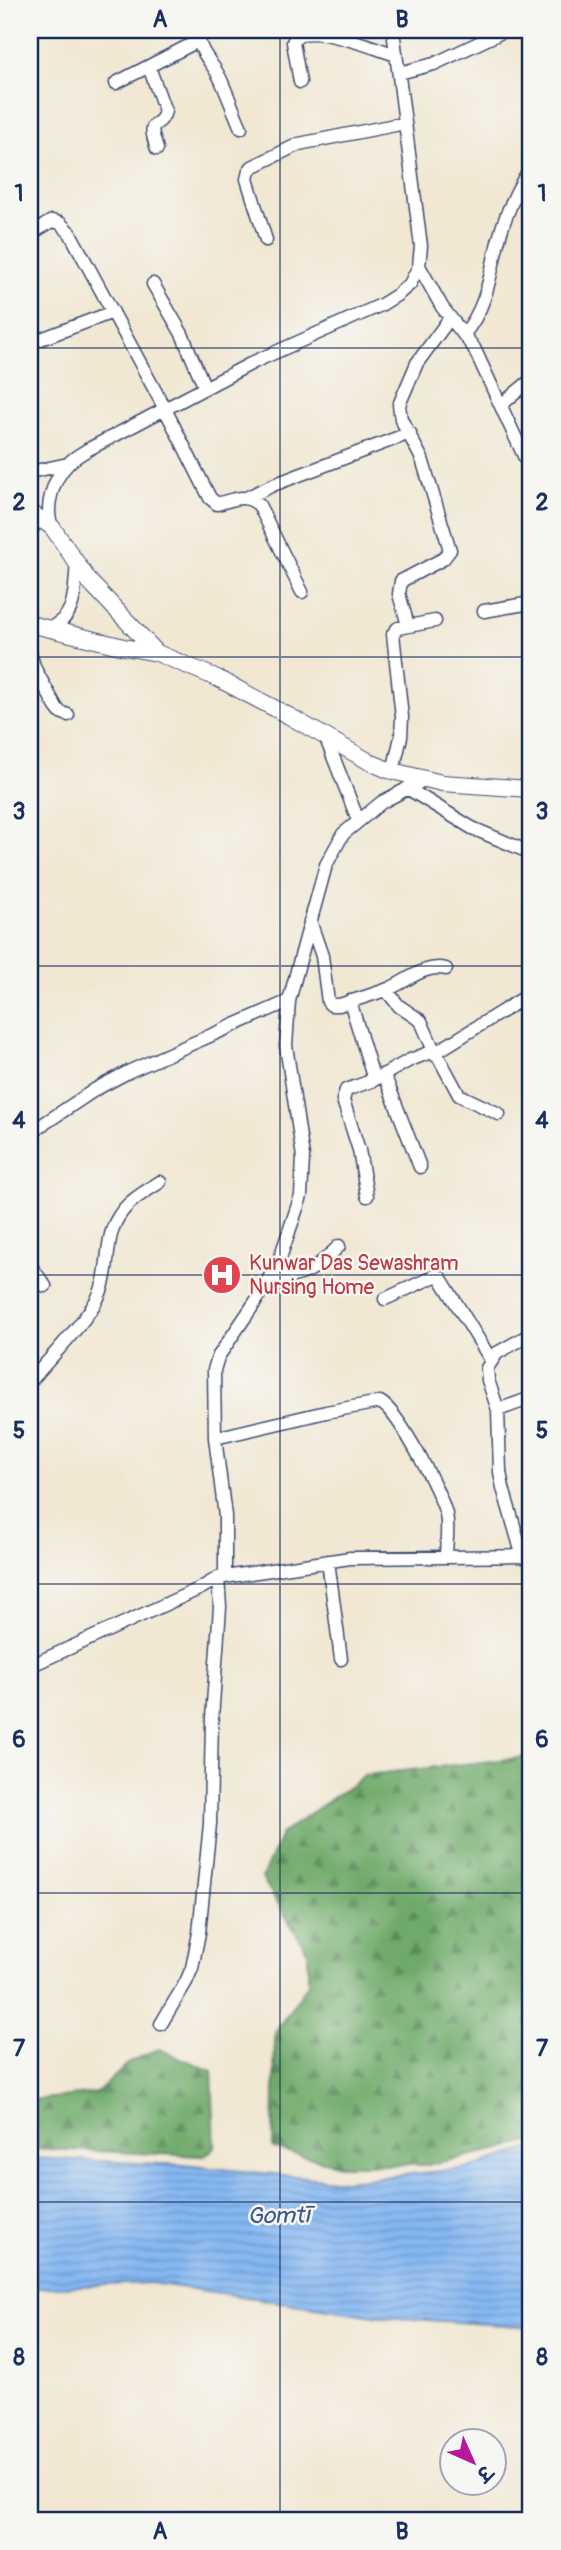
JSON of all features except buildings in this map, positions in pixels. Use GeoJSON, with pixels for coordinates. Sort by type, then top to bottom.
{"type":"FeatureCollection","features":[{"type":"Feature","properties":{"kind":"main road"},"geometry":{"type":"LineString","coordinates":[[40,519],[107,601],[157,653]]}},
{"type":"Feature","properties":{"kind":"main road"},"geometry":{"type":"LineString","coordinates":[[30,624],[157,653],[217,678],[368,761],[393,771],[424,780],[531,789]]}},
{"type":"Feature","properties":{"kind":"street"},"geometry":{"type":"LineString","coordinates":[[30,532],[40,519],[49,519],[55,483],[68,464],[87,450],[256,361],[381,305],[410,284],[419,266],[421,246],[393,30]]}},
{"type":"Feature","properties":{"kind":"street"},"geometry":{"type":"LineString","coordinates":[[399,73],[434,64],[506,30]]}},
{"type":"Feature","properties":{"kind":"street"},"geometry":{"type":"LineString","coordinates":[[300,82],[293,45],[297,35],[346,34],[396,55]]}},
{"type":"Feature","properties":{"kind":"street"},"geometry":{"type":"LineString","coordinates":[[117,83],[149,67],[198,35],[205,58],[220,78],[241,128]]}},
{"type":"Feature","properties":{"kind":"street"},"geometry":{"type":"LineString","coordinates":[[149,67],[165,111],[163,118],[151,131],[157,149]]}},
{"type":"Feature","properties":{"kind":"street"},"geometry":{"type":"LineString","coordinates":[[266,240],[247,179],[252,167],[299,144],[405,123]]}},
{"type":"Feature","properties":{"kind":"street"},"geometry":{"type":"LineString","coordinates":[[464,334],[473,324],[485,300],[509,210],[531,167]]}},
{"type":"Feature","properties":{"kind":"street"},"geometry":{"type":"LineString","coordinates":[[30,234],[52,221],[70,233],[213,502],[217,504],[248,497],[272,485],[410,433]]}},
{"type":"Feature","properties":{"kind":"street"},"geometry":{"type":"LineString","coordinates":[[419,266],[450,318],[478,355],[531,471]]}},
{"type":"Feature","properties":{"kind":"street"},"geometry":{"type":"LineString","coordinates":[[153,285],[182,334],[205,388]]}},
{"type":"Feature","properties":{"kind":"street"},"geometry":{"type":"LineString","coordinates":[[30,343],[113,312]]}},
{"type":"Feature","properties":{"kind":"street"},"geometry":{"type":"LineString","coordinates":[[408,625],[400,594],[401,581],[443,559],[450,550],[422,459],[400,413],[399,405],[417,363],[450,318]]}},
{"type":"Feature","properties":{"kind":"street"},"geometry":{"type":"LineString","coordinates":[[501,405],[531,380]]}},
{"type":"Feature","properties":{"kind":"street"},"geometry":{"type":"LineString","coordinates":[[30,472],[68,464]]}},
{"type":"Feature","properties":{"kind":"street"},"geometry":{"type":"LineString","coordinates":[[248,497],[264,513],[302,592]]}},
{"type":"Feature","properties":{"kind":"street"},"geometry":{"type":"LineString","coordinates":[[47,629],[55,626],[70,612],[75,598],[77,563]]}},
{"type":"Feature","properties":{"kind":"street"},"geometry":{"type":"LineString","coordinates":[[484,611],[531,603]]}},
{"type":"Feature","properties":{"kind":"street"},"geometry":{"type":"LineString","coordinates":[[393,771],[401,737],[402,717],[392,639],[398,628],[435,621]]}},
{"type":"Feature","properties":{"kind":"street"},"geometry":{"type":"LineString","coordinates":[[30,653],[35,670],[56,707],[68,715]]}},
{"type":"Feature","properties":{"kind":"street"},"geometry":{"type":"LineString","coordinates":[[325,736],[358,820]]}},
{"type":"Feature","properties":{"kind":"street"},"geometry":{"type":"LineString","coordinates":[[160,2024],[189,1975],[198,1933],[210,1824],[212,1718],[225,1516],[215,1438],[213,1381],[218,1356],[279,1261],[301,1196],[303,1157],[286,1046],[289,1001],[333,848],[343,834],[382,802],[424,780]]}},
{"type":"Feature","properties":{"kind":"street"},"geometry":{"type":"LineString","coordinates":[[407,788],[472,828],[531,853]]}},
{"type":"Feature","properties":{"kind":"street"},"geometry":{"type":"LineString","coordinates":[[310,921],[322,956],[328,1002],[335,1006],[386,990],[426,969],[446,968]]}},
{"type":"Feature","properties":{"kind":"street"},"geometry":{"type":"LineString","coordinates":[[386,990],[399,1006],[421,1021],[435,1053],[459,1095],[499,1114]]}},
{"type":"Feature","properties":{"kind":"street"},"geometry":{"type":"LineString","coordinates":[[367,1196],[359,1150],[343,1096],[346,1090],[379,1077],[427,1052],[435,1053],[522,999]]}},
{"type":"Feature","properties":{"kind":"street"},"geometry":{"type":"LineString","coordinates":[[30,1133],[96,1088],[289,1001]]}},
{"type":"Feature","properties":{"kind":"street"},"geometry":{"type":"LineString","coordinates":[[350,1002],[379,1077],[420,1167]]}},
{"type":"Feature","properties":{"kind":"street"},"geometry":{"type":"LineString","coordinates":[[30,1382],[95,1302],[106,1277],[110,1238],[119,1216],[134,1199],[160,1182]]}},
{"type":"Feature","properties":{"kind":"street"},"geometry":{"type":"LineString","coordinates":[[268,1280],[304,1274],[321,1264],[339,1246]]}},
{"type":"Feature","properties":{"kind":"street"},"geometry":{"type":"LineString","coordinates":[[30,1265],[44,1286]]}},
{"type":"Feature","properties":{"kind":"street"},"geometry":{"type":"LineString","coordinates":[[385,1299],[435,1276],[439,1277],[491,1360]]}},
{"type":"Feature","properties":{"kind":"street"},"geometry":{"type":"LineString","coordinates":[[30,1666],[222,1578],[350,1558],[527,1557],[500,1472],[498,1410],[487,1368],[497,1353],[531,1334]]}},
{"type":"Feature","properties":{"kind":"street"},"geometry":{"type":"LineString","coordinates":[[498,1410],[530,1402]]}},
{"type":"Feature","properties":{"kind":"street"},"geometry":{"type":"LineString","coordinates":[[215,1438],[371,1403],[385,1404],[420,1456],[440,1496],[447,1526],[446,1558]]}},
{"type":"Feature","properties":{"kind":"street"},"geometry":{"type":"LineString","coordinates":[[328,1561],[341,1659]]}},
{"type":"Feature","properties":{"kind":"green space"},"geometry":{"type":"Polygon","coordinates":[[[527,1757],[531,1760],[531,2142],[428,2165],[340,2165],[273,2148],[275,2032],[308,1984],[308,1952],[262,1878],[281,1834],[366,1775],[527,1757]]]}},
{"type":"Feature","properties":{"kind":"green space"},"geometry":{"type":"Polygon","coordinates":[[[159,2049],[212,2071],[215,2148],[203,2156],[30,2148],[30,2097],[34,2100],[97,2093],[131,2061],[159,2049]]]}},
{"type":"Feature","properties":{"kind":"water","name":"Gomtī"},"geometry":{"type":"Polygon","coordinates":[[[531,2148],[531,2327],[381,2317],[152,2283],[30,2288],[30,2158],[182,2165],[344,2181],[469,2168],[531,2148]]]}},
{"type":"Feature","properties":{"kind":"place","name":"Kunwar Das Sewashram Nursing Home"},"geometry":{"type":"Point","coordinates":[222,1275]}}]}
